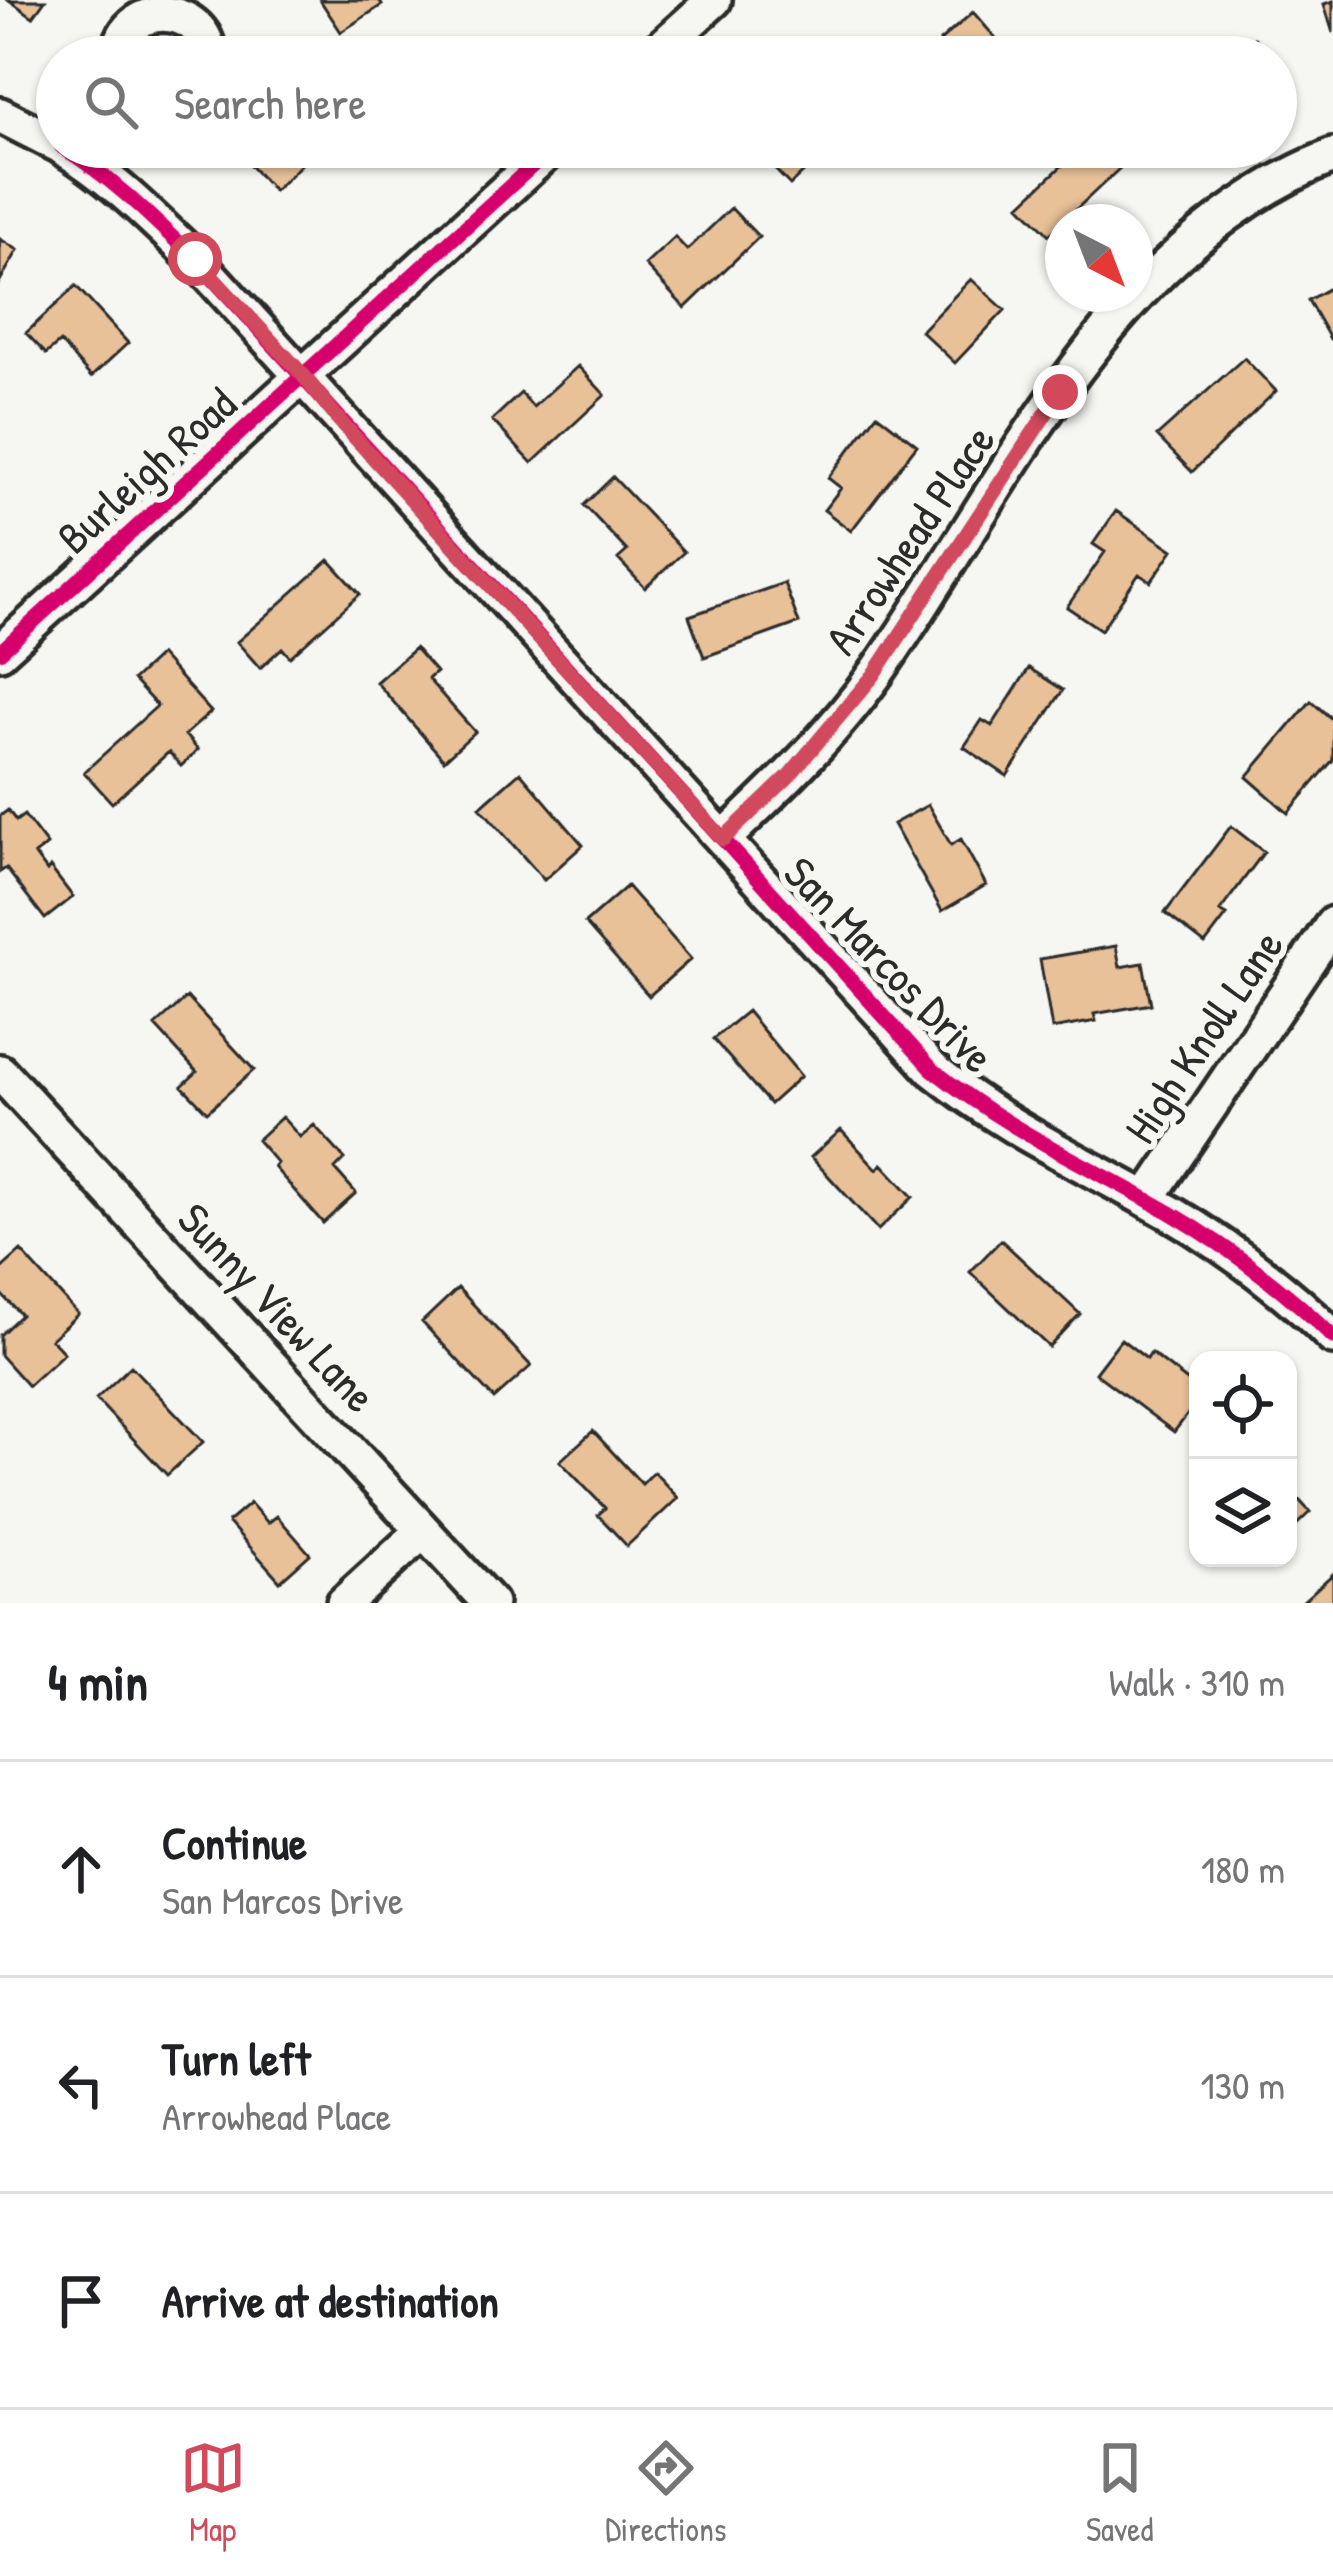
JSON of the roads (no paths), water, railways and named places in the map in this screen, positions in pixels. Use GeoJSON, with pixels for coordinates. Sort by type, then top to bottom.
{"type":"FeatureCollection","features":[{"type":"Feature","properties":{"kind":"street"},"geometry":{"type":"LineString","coordinates":[[674,36],[714,0]]}},
{"type":"Feature","properties":{"kind":"street"},"geometry":{"type":"LineString","coordinates":[[122,36],[138,15],[165,7],[191,16],[204,36]]}},
{"type":"Feature","properties":{"kind":"street","name":"San Marcos Drive"},"geometry":{"type":"LineString","coordinates":[[0,115],[36,132]]}},
{"type":"Feature","properties":{"kind":"street","name":"Arrowhead Place"},"geometry":{"type":"LineString","coordinates":[[723,839],[788,777],[874,675],[1060,392],[1100,339],[1175,256],[1220,219],[1333,156]]}},
{"type":"Feature","properties":{"kind":"street","name":"San Marcos Drive"},"geometry":{"type":"LineString","coordinates":[[95,168],[195,259],[303,375],[337,418],[932,1069],[980,1108],[1042,1146],[1147,1199],[1261,1278],[1333,1337]]}},
{"type":"Feature","properties":{"kind":"street","name":"Burleigh Road"},"geometry":{"type":"LineString","coordinates":[[0,652],[530,168]]}},
{"type":"Feature","properties":{"kind":"street","name":"High Knoll Lane"},"geometry":{"type":"LineString","coordinates":[[1147,1199],[1333,923]]}},
{"type":"Feature","properties":{"kind":"street","name":"Sunny View Lane"},"geometry":{"type":"LineString","coordinates":[[0,1072],[490,1603]]}},
{"type":"Feature","properties":{"kind":"street"},"geometry":{"type":"LineString","coordinates":[[344,1603],[423,1531]]}}]}
